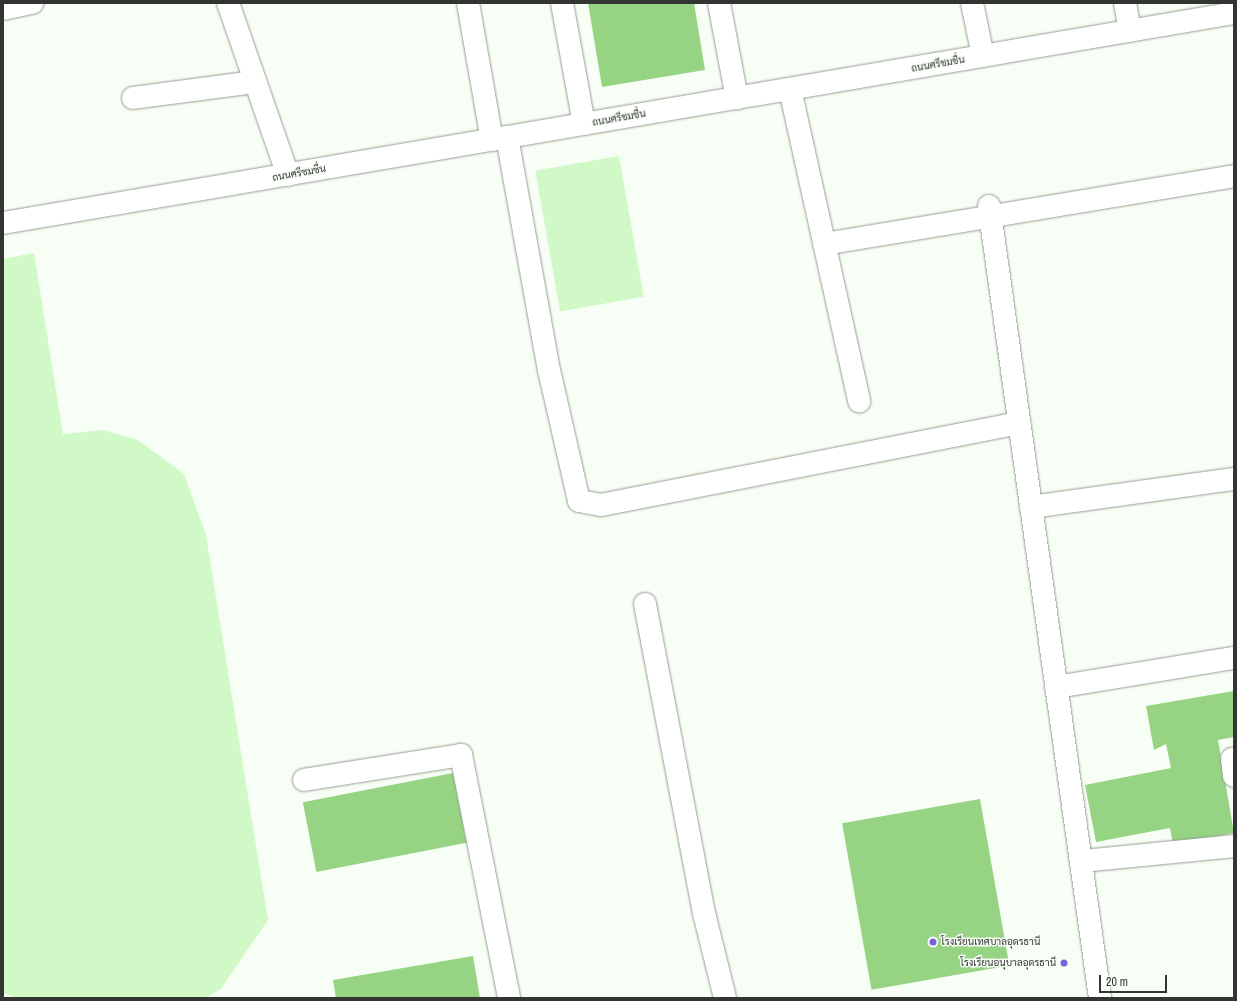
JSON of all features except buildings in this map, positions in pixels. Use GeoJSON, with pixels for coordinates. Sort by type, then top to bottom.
{"type":"FeatureCollection","features":[{"type":"Feature","properties":{"kind":"street"},"geometry":{"type":"LineString","coordinates":[[3,9],[32,3]]}},
{"type":"Feature","properties":{"kind":"street"},"geometry":{"type":"LineString","coordinates":[[228,3],[288,175]]}},
{"type":"Feature","properties":{"kind":"street"},"geometry":{"type":"LineString","coordinates":[[468,3],[500,139],[549,370],[579,501],[601,505],[1019,423]]}},
{"type":"Feature","properties":{"kind":"street"},"geometry":{"type":"LineString","coordinates":[[562,3],[584,124]]}},
{"type":"Feature","properties":{"kind":"street"},"geometry":{"type":"LineString","coordinates":[[719,3],[736,98]]}},
{"type":"Feature","properties":{"kind":"street"},"geometry":{"type":"LineString","coordinates":[[972,3],[983,56]]}},
{"type":"Feature","properties":{"kind":"street"},"geometry":{"type":"LineString","coordinates":[[1125,3],[1130,31]]}},
{"type":"Feature","properties":{"kind":"street","name":"ถนนศรีชมชื่น"},"geometry":{"type":"LineString","coordinates":[[3,223],[1234,13]]}},
{"type":"Feature","properties":{"kind":"street"},"geometry":{"type":"LineString","coordinates":[[133,98],[255,82]]}},
{"type":"Feature","properties":{"kind":"street"},"geometry":{"type":"LineString","coordinates":[[790,89],[859,401]]}},
{"type":"Feature","properties":{"kind":"street"},"geometry":{"type":"LineString","coordinates":[[824,244],[990,210],[1234,176]]}},
{"type":"Feature","properties":{"kind":"street"},"geometry":{"type":"LineString","coordinates":[[990,210],[1100,998]]}},
{"type":"Feature","properties":{"kind":"street"},"geometry":{"type":"LineString","coordinates":[[1031,507],[1234,479]]}},
{"type":"Feature","properties":{"kind":"street"},"geometry":{"type":"LineString","coordinates":[[645,604],[704,913],[725,998]]}},
{"type":"Feature","properties":{"kind":"street"},"geometry":{"type":"LineString","coordinates":[[1056,687],[1234,658]]}},
{"type":"Feature","properties":{"kind":"street"},"geometry":{"type":"LineString","coordinates":[[304,780],[460,755],[510,998]]}},
{"type":"Feature","properties":{"kind":"street"},"geometry":{"type":"LineString","coordinates":[[1082,861],[1234,846]]}},
{"type":"Feature","properties":{"kind":"green space"},"geometry":{"type":"Polygon","coordinates":[[[619,156],[644,297],[560,312],[535,171],[619,156]]]}},
{"type":"Feature","properties":{"kind":"green space"},"geometry":{"type":"Polygon","coordinates":[[[34,253],[63,434],[103,430],[138,440],[184,474],[206,535],[268,920],[221,989],[205,998],[15,998],[3,992],[3,259],[34,253]]]}},
{"type":"Feature","properties":{"kind":"place","name":"โรงเรียนเทศบาลอุดรธานี"},"geometry":{"type":"Point","coordinates":[933,942]}},
{"type":"Feature","properties":{"kind":"place","name":"โรงเรียนอนุบาลอุดรธานี"},"geometry":{"type":"Point","coordinates":[1064,963]}}]}
